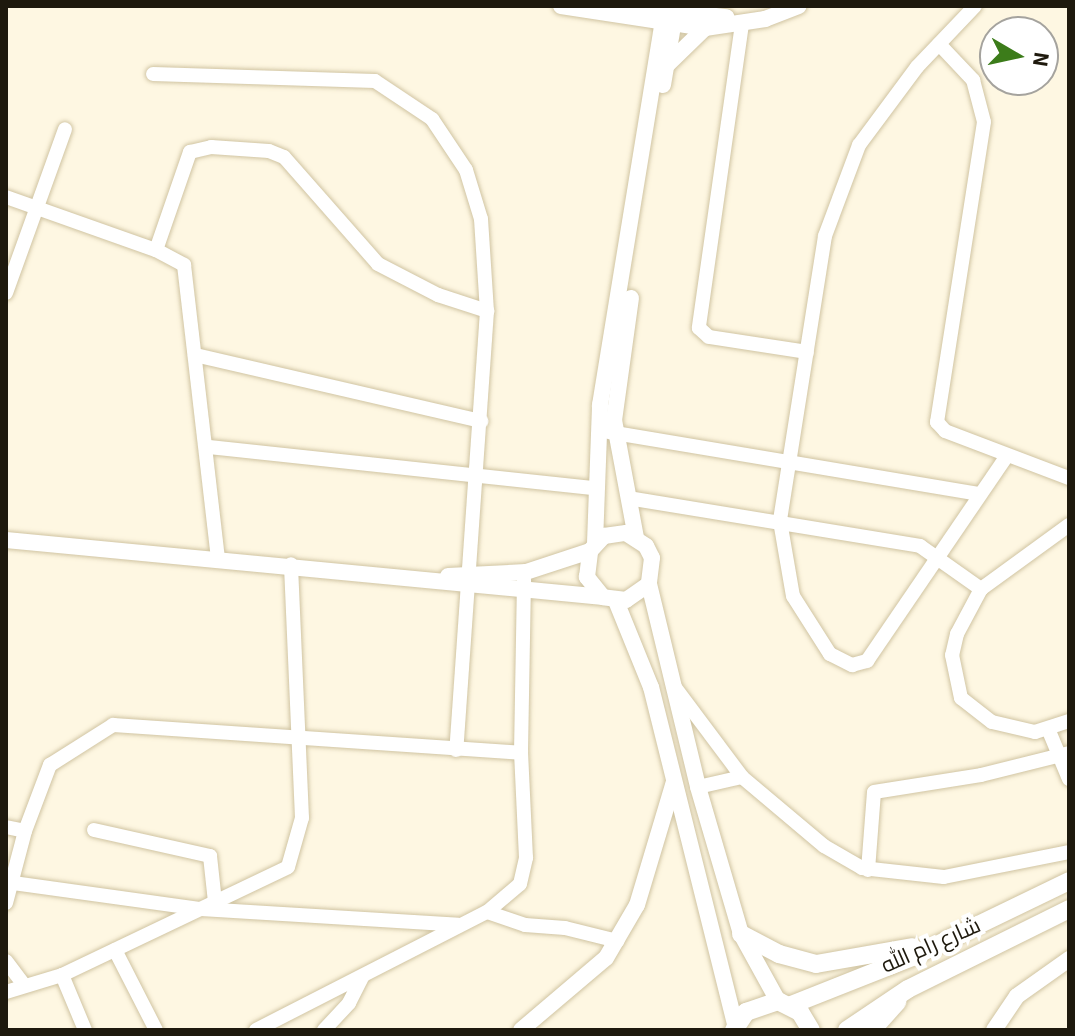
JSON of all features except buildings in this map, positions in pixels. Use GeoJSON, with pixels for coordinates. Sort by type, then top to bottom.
{"type":"FeatureCollection","features":[{"type":"Feature","properties":{"kind":"main road","name":"شارع رام الله"},"geometry":{"type":"LineString","coordinates":[[735,1027],[756,1006],[784,1003],[951,939],[1069,881]]}},
{"type":"Feature","properties":{"kind":"main road","name":"شارع رام الله"},"geometry":{"type":"LineString","coordinates":[[847,1030],[908,989],[1069,909]]}},
{"type":"Feature","properties":{"kind":"main road"},"geometry":{"type":"LineString","coordinates":[[741,934],[779,954],[816,964],[951,939]]}},
{"type":"Feature","properties":{"kind":"main road"},"geometry":{"type":"LineString","coordinates":[[872,1030],[908,989]]}},
{"type":"Feature","properties":{"kind":"main road"},"geometry":{"type":"LineString","coordinates":[[784,1003],[811,1030]]}},
{"type":"Feature","properties":{"kind":"street"},"geometry":{"type":"LineString","coordinates":[[561,6],[639,21],[736,16],[774,6]]}},
{"type":"Feature","properties":{"kind":"street"},"geometry":{"type":"LineString","coordinates":[[629,6],[668,20],[705,28],[742,24],[799,6]]}},
{"type":"Feature","properties":{"kind":"street"},"geometry":{"type":"LineString","coordinates":[[975,6],[883,109],[848,165],[825,236],[780,521],[793,596],[830,654],[852,665],[867,661],[1006,457]]}},
{"type":"Feature","properties":{"kind":"street"},"geometry":{"type":"LineString","coordinates":[[668,20],[595,488],[587,577],[609,599],[651,687],[735,1027]]}},
{"type":"Feature","properties":{"kind":"street"},"geometry":{"type":"LineString","coordinates":[[639,21],[660,63]]}},
{"type":"Feature","properties":{"kind":"street"},"geometry":{"type":"LineString","coordinates":[[742,24],[699,328],[709,337],[807,352]]}},
{"type":"Feature","properties":{"kind":"street"},"geometry":{"type":"LineString","coordinates":[[660,63],[705,28]]}},
{"type":"Feature","properties":{"kind":"street"},"geometry":{"type":"LineString","coordinates":[[939,44],[973,80],[984,122],[937,422],[945,431],[1006,457],[1069,478]]}},
{"type":"Feature","properties":{"kind":"street"},"geometry":{"type":"LineString","coordinates":[[153,74],[351,77],[375,81],[414,104],[445,133],[476,196],[487,311],[456,750]]}},
{"type":"Feature","properties":{"kind":"street"},"geometry":{"type":"LineString","coordinates":[[6,293],[65,129]]}},
{"type":"Feature","properties":{"kind":"street"},"geometry":{"type":"LineString","coordinates":[[156,250],[190,152],[211,147],[269,151],[284,157],[378,264],[438,295],[487,311]]}},
{"type":"Feature","properties":{"kind":"street"},"geometry":{"type":"LineString","coordinates":[[6,197],[156,250],[184,265],[209,447],[218,557]]}},
{"type":"Feature","properties":{"kind":"street"},"geometry":{"type":"LineString","coordinates":[[195,355],[481,421]]}},
{"type":"Feature","properties":{"kind":"street"},"geometry":{"type":"LineString","coordinates":[[606,432],[980,494]]}},
{"type":"Feature","properties":{"kind":"street"},"geometry":{"type":"LineString","coordinates":[[606,432],[628,498],[636,537],[652,558],[649,584],[698,787],[741,934],[784,1003]]}},
{"type":"Feature","properties":{"kind":"street"},"geometry":{"type":"LineString","coordinates":[[209,447],[473,479],[595,488]]}},
{"type":"Feature","properties":{"kind":"street"},"geometry":{"type":"LineString","coordinates":[[628,498],[920,546],[938,553],[981,589]]}},
{"type":"Feature","properties":{"kind":"street"},"geometry":{"type":"LineString","coordinates":[[1069,525],[981,589],[953,645],[953,670],[961,698],[1003,727],[1049,731],[1069,721]]}},
{"type":"Feature","properties":{"kind":"street"},"geometry":{"type":"LineString","coordinates":[[6,540],[468,579],[526,572],[592,547],[615,533],[636,537]]}},
{"type":"Feature","properties":{"kind":"street"},"geometry":{"type":"LineString","coordinates":[[6,992],[62,975],[283,872],[294,857],[301,832],[302,740],[291,564]]}},
{"type":"Feature","properties":{"kind":"street"},"geometry":{"type":"LineString","coordinates":[[256,1030],[487,912],[520,884],[525,870],[521,753],[522,590],[526,572]]}},
{"type":"Feature","properties":{"kind":"street"},"geometry":{"type":"LineString","coordinates":[[468,579],[522,590],[609,599],[635,597],[649,584]]}},
{"type":"Feature","properties":{"kind":"street"},"geometry":{"type":"LineString","coordinates":[[674,685],[742,777],[824,846],[868,870],[944,877],[1069,852]]}},
{"type":"Feature","properties":{"kind":"street"},"geometry":{"type":"LineString","coordinates":[[6,903],[8,882],[50,765],[113,725],[521,753]]}},
{"type":"Feature","properties":{"kind":"street"},"geometry":{"type":"LineString","coordinates":[[1049,731],[1065,755],[1069,779]]}},
{"type":"Feature","properties":{"kind":"street"},"geometry":{"type":"LineString","coordinates":[[868,870],[874,792],[1065,755]]}},
{"type":"Feature","properties":{"kind":"street"},"geometry":{"type":"LineString","coordinates":[[698,787],[742,777]]}},
{"type":"Feature","properties":{"kind":"street"},"geometry":{"type":"LineString","coordinates":[[521,1030],[606,958],[617,941],[637,905],[674,781]]}},
{"type":"Feature","properties":{"kind":"street"},"geometry":{"type":"LineString","coordinates":[[6,827],[25,831]]}},
{"type":"Feature","properties":{"kind":"street"},"geometry":{"type":"LineString","coordinates":[[94,830],[210,856],[215,902]]}},
{"type":"Feature","properties":{"kind":"street"},"geometry":{"type":"LineString","coordinates":[[8,882],[201,909],[461,926]]}},
{"type":"Feature","properties":{"kind":"street"},"geometry":{"type":"LineString","coordinates":[[487,912],[525,925],[565,928],[617,941]]}},
{"type":"Feature","properties":{"kind":"street"},"geometry":{"type":"LineString","coordinates":[[115,950],[156,1030]]}},
{"type":"Feature","properties":{"kind":"street"},"geometry":{"type":"LineString","coordinates":[[994,1030],[1017,996],[1069,959]]}},
{"type":"Feature","properties":{"kind":"street"},"geometry":{"type":"LineString","coordinates":[[6,961],[24,985]]}},
{"type":"Feature","properties":{"kind":"street"},"geometry":{"type":"LineString","coordinates":[[62,975],[85,1030]]}},
{"type":"Feature","properties":{"kind":"street"},"geometry":{"type":"LineString","coordinates":[[324,1030],[349,1003],[362,977]]}}]}
